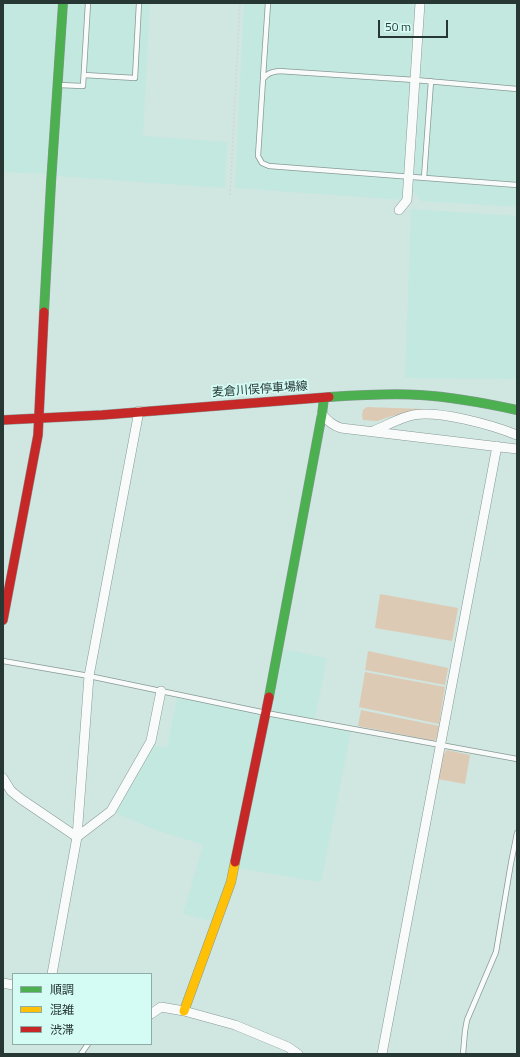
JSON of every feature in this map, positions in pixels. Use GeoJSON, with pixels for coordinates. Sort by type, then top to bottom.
{"type":"FeatureCollection","features":[{"type":"Feature","properties":{"kind":"street"},"geometry":{"type":"LineString","coordinates":[[3,620],[38,436],[51,183],[63,3]]}},
{"type":"Feature","properties":{"kind":"street"},"geometry":{"type":"LineString","coordinates":[[399,210],[408,200],[420,3]]}},
{"type":"Feature","properties":{"kind":"street","name":"麦倉川俣停車場線"},"geometry":{"type":"LineString","coordinates":[[3,420],[39,419],[389,394],[423,395],[479,402],[517,410]]}},
{"type":"Feature","properties":{"kind":"street"},"geometry":{"type":"LineString","coordinates":[[184,1011],[231,882],[266,713],[324,398]]}},
{"type":"Feature","properties":{"kind":"street"},"geometry":{"type":"LineString","coordinates":[[52,973],[77,838],[89,676],[139,411]]}},
{"type":"Feature","properties":{"kind":"street"},"geometry":{"type":"LineString","coordinates":[[322,414],[328,421],[341,428],[517,449]]}},
{"type":"Feature","properties":{"kind":"street"},"geometry":{"type":"LineString","coordinates":[[371,431],[413,415],[427,414],[447,416],[484,424],[517,435]]}},
{"type":"Feature","properties":{"kind":"street"},"geometry":{"type":"LineString","coordinates":[[382,1054],[496,446]]}},
{"type":"Feature","properties":{"kind":"street"},"geometry":{"type":"LineString","coordinates":[[77,838],[111,811],[151,741],[161,691]]}},
{"type":"Feature","properties":{"kind":"street"},"geometry":{"type":"LineString","coordinates":[[4,783],[21,799],[77,838]]}},
{"type":"Feature","properties":{"kind":"street"},"geometry":{"type":"LineString","coordinates":[[152,1013],[161,1007],[184,1011],[235,1025],[288,1047],[298,1054]]}},
{"type":"Feature","properties":{"kind":"lane"},"geometry":{"type":"LineString","coordinates":[[58,85],[84,86],[88,3]]}},
{"type":"Feature","properties":{"kind":"lane"},"geometry":{"type":"LineString","coordinates":[[84,75],[136,78],[139,3]]}},
{"type":"Feature","properties":{"kind":"lane"},"geometry":{"type":"LineString","coordinates":[[268,3],[258,156],[262,163],[269,166],[517,185]]}},
{"type":"Feature","properties":{"kind":"lane"},"geometry":{"type":"LineString","coordinates":[[263,79],[266,75],[272,72],[280,71],[431,81],[517,89]]}},
{"type":"Feature","properties":{"kind":"lane"},"geometry":{"type":"LineString","coordinates":[[424,178],[431,81]]}},
{"type":"Feature","properties":{"kind":"lane"},"geometry":{"type":"LineString","coordinates":[[3,661],[89,676],[266,713],[517,759]]}},
{"type":"Feature","properties":{"kind":"lane"},"geometry":{"type":"LineString","coordinates":[[463,1054],[467,1020],[496,952],[510,863],[517,833]]}},
{"type":"Feature","properties":{"kind":"lane"},"geometry":{"type":"LineString","coordinates":[[81,1054],[87,1045]]}},
{"type":"Feature","properties":{"kind":"path"},"geometry":{"type":"LineString","coordinates":[[230,195],[240,3]]}},
{"type":"Feature","properties":{"kind":"shaded area"},"geometry":{"type":"Polygon","coordinates":[[[3,3],[58,3],[46,174],[3,172],[3,3]]]}},
{"type":"Feature","properties":{"kind":"shaded area"},"geometry":{"type":"Polygon","coordinates":[[[68,3],[150,3],[143,136],[227,142],[225,188],[57,176],[68,3]]]}},
{"type":"Feature","properties":{"kind":"shaded area"},"geometry":{"type":"Polygon","coordinates":[[[244,3],[417,3],[404,200],[235,188],[244,3]]]}},
{"type":"Feature","properties":{"kind":"shaded area"},"geometry":{"type":"Polygon","coordinates":[[[425,3],[517,3],[517,207],[421,201],[413,191],[425,3]]]}},
{"type":"Feature","properties":{"kind":"shaded area"},"geometry":{"type":"Polygon","coordinates":[[[411,209],[517,216],[516,379],[405,378],[411,209]]]}},
{"type":"Feature","properties":{"kind":"shaded area"},"geometry":{"type":"Polygon","coordinates":[[[367,407],[423,409],[377,421],[363,420],[363,410],[367,407]]]}},
{"type":"Feature","properties":{"kind":"shaded area"},"geometry":{"type":"Polygon","coordinates":[[[380,594],[458,608],[452,641],[375,628],[380,594]]]}},
{"type":"Feature","properties":{"kind":"shaded area"},"geometry":{"type":"Polygon","coordinates":[[[284,649],[327,658],[314,724],[351,731],[321,882],[232,867],[214,922],[183,914],[203,845],[156,830],[115,813],[152,745],[167,748],[177,698],[271,715],[284,649]]]}},
{"type":"Feature","properties":{"kind":"shaded area"},"geometry":{"type":"Polygon","coordinates":[[[368,651],[448,668],[445,685],[365,670],[368,651]]]}},
{"type":"Feature","properties":{"kind":"shaded area"},"geometry":{"type":"Polygon","coordinates":[[[365,672],[445,687],[439,724],[359,707],[365,672]]]}},
{"type":"Feature","properties":{"kind":"shaded area"},"geometry":{"type":"Polygon","coordinates":[[[361,710],[439,726],[437,738],[434,741],[358,726],[361,710]]]}},
{"type":"Feature","properties":{"kind":"shaded area"},"geometry":{"type":"Polygon","coordinates":[[[447,750],[470,755],[465,784],[438,779],[443,755],[447,750]]]}},
{"type":"Feature","properties":{"kind":"traffic: fast"},"geometry":{"type":"LineString","coordinates":[[44,312],[63,3]]}},
{"type":"Feature","properties":{"kind":"traffic: fast"},"geometry":{"type":"LineString","coordinates":[[329,397],[409,394],[445,397],[517,410]]}},
{"type":"Feature","properties":{"kind":"traffic: fast"},"geometry":{"type":"LineString","coordinates":[[269,697],[324,398]]}},
{"type":"Feature","properties":{"kind":"traffic: slow"},"geometry":{"type":"LineString","coordinates":[[184,1011],[231,882],[235,862]]}},
{"type":"Feature","properties":{"kind":"traffic: jam"},"geometry":{"type":"LineString","coordinates":[[3,620],[38,435],[44,312]]}},
{"type":"Feature","properties":{"kind":"traffic: jam"},"geometry":{"type":"LineString","coordinates":[[3,420],[102,415],[329,397]]}},
{"type":"Feature","properties":{"kind":"traffic: jam"},"geometry":{"type":"LineString","coordinates":[[235,862],[269,697]]}}]}
